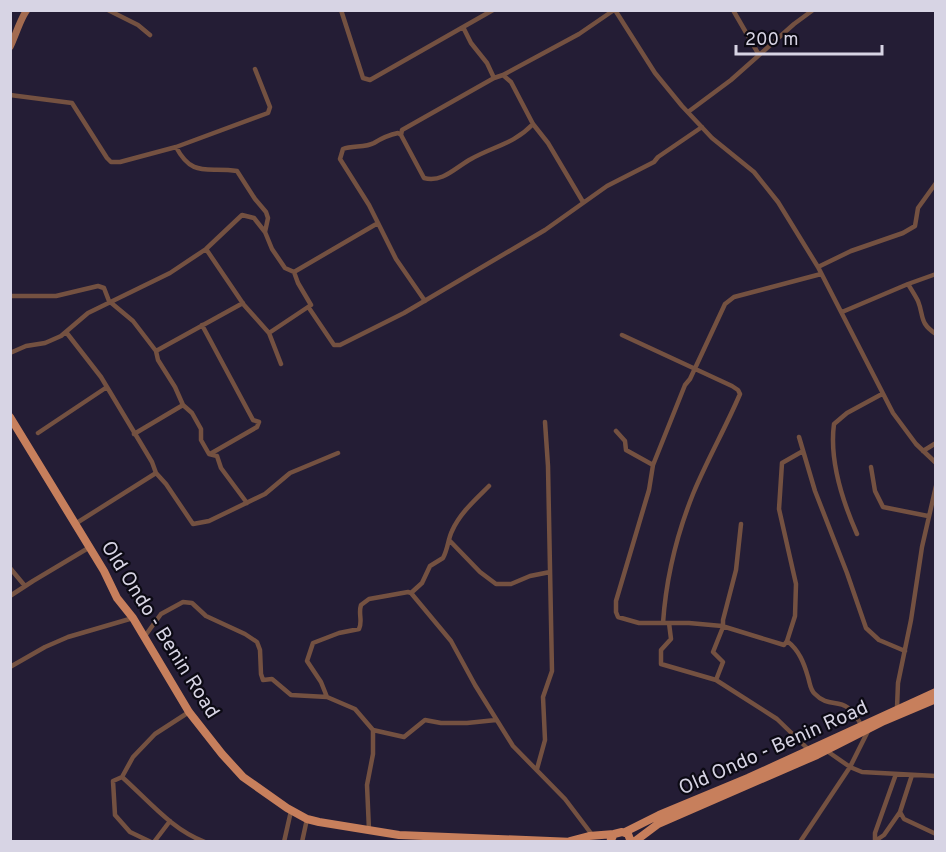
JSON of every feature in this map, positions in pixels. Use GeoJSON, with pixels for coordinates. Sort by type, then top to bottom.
{"type":"FeatureCollection","features":[{"type":"Feature","properties":{"kind":"main road","name":"Old Ondo - Benin Road"},"geometry":{"type":"LineString","coordinates":[[10,417],[105,571],[117,598],[145,636],[189,712],[243,777],[291,811],[307,819],[400,838],[572,841],[593,836],[612,838],[808,749],[865,730],[897,708],[936,692]]}},
{"type":"Feature","properties":{"kind":"main road","name":"Old Ondo - Benin Road"},"geometry":{"type":"LineString","coordinates":[[624,832],[632,842],[658,824],[827,751],[865,730],[936,699]]}},
{"type":"Feature","properties":{"kind":"street"},"geometry":{"type":"LineString","coordinates":[[108,10],[138,25],[150,35]]}},
{"type":"Feature","properties":{"kind":"street"},"geometry":{"type":"LineString","coordinates":[[341,10],[361,72],[366,80],[381,75],[493,10]]}},
{"type":"Feature","properties":{"kind":"street"},"geometry":{"type":"LineString","coordinates":[[533,124],[521,136],[470,159],[446,176],[431,180],[424,178],[401,135],[402,130],[407,126],[579,34],[614,10],[655,73],[688,112],[768,187],[818,267],[882,394],[905,432],[936,463]]}},
{"type":"Feature","properties":{"kind":"street"},"geometry":{"type":"LineString","coordinates":[[733,10],[759,55]]}},
{"type":"Feature","properties":{"kind":"street"},"geometry":{"type":"LineString","coordinates":[[688,112],[731,80],[813,10]]}},
{"type":"Feature","properties":{"kind":"street"},"geometry":{"type":"LineString","coordinates":[[10,47],[20,27],[24,12]]}},
{"type":"Feature","properties":{"kind":"street"},"geometry":{"type":"LineString","coordinates":[[463,27],[471,43],[487,63],[494,78]]}},
{"type":"Feature","properties":{"kind":"street"},"geometry":{"type":"LineString","coordinates":[[10,95],[72,103],[104,154],[111,162],[120,162],[176,147],[268,113],[270,106],[255,69]]}},
{"type":"Feature","properties":{"kind":"street"},"geometry":{"type":"LineString","coordinates":[[504,75],[511,82],[533,124],[548,142],[583,202]]}},
{"type":"Feature","properties":{"kind":"street"},"geometry":{"type":"LineString","coordinates":[[10,353],[26,346],[45,343],[66,332],[88,313],[140,288],[206,249],[242,215],[254,218],[265,232],[278,260],[285,268],[294,272],[311,305],[309,308],[334,345],[337,346],[404,314],[545,230],[620,178],[654,162],[702,127]]}},
{"type":"Feature","properties":{"kind":"street"},"geometry":{"type":"LineString","coordinates":[[401,135],[398,133],[382,137],[369,144],[343,149],[340,159],[378,223],[396,259],[425,301]]}},
{"type":"Feature","properties":{"kind":"street"},"geometry":{"type":"LineString","coordinates":[[176,147],[185,162],[193,167],[213,171],[237,171],[266,212],[268,218],[265,232]]}},
{"type":"Feature","properties":{"kind":"street"},"geometry":{"type":"LineString","coordinates":[[818,267],[851,251],[903,233],[915,226],[918,208],[936,183]]}},
{"type":"Feature","properties":{"kind":"street"},"geometry":{"type":"LineString","coordinates":[[294,272],[378,223]]}},
{"type":"Feature","properties":{"kind":"street"},"geometry":{"type":"LineString","coordinates":[[206,249],[243,303],[269,333],[280,364]]}},
{"type":"Feature","properties":{"kind":"street"},"geometry":{"type":"LineString","coordinates":[[803,451],[782,463],[779,509],[796,584],[795,616],[788,641],[784,645],[709,624],[633,622],[618,616],[616,602],[650,490],[653,465],[685,385],[718,318],[729,300],[734,297],[821,274]]}},
{"type":"Feature","properties":{"kind":"street"},"geometry":{"type":"LineString","coordinates":[[842,312],[936,274]]}},
{"type":"Feature","properties":{"kind":"street"},"geometry":{"type":"LineString","coordinates":[[908,284],[919,303],[921,317],[926,327],[936,334]]}},
{"type":"Feature","properties":{"kind":"street"},"geometry":{"type":"LineString","coordinates":[[10,296],[56,296],[98,286],[107,291],[110,301],[133,321],[156,351],[158,360],[183,405],[192,413],[201,429],[201,440],[209,454],[217,456],[221,468],[247,502]]}},
{"type":"Feature","properties":{"kind":"street"},"geometry":{"type":"LineString","coordinates":[[156,351],[243,303]]}},
{"type":"Feature","properties":{"kind":"street"},"geometry":{"type":"LineString","coordinates":[[269,333],[309,308]]}},
{"type":"Feature","properties":{"kind":"street"},"geometry":{"type":"LineString","coordinates":[[202,326],[253,420],[259,422],[257,427],[209,454]]}},
{"type":"Feature","properties":{"kind":"street"},"geometry":{"type":"LineString","coordinates":[[66,332],[89,359],[152,462],[156,473],[193,524],[209,521],[265,494],[290,473],[338,453]]}},
{"type":"Feature","properties":{"kind":"street"},"geometry":{"type":"LineString","coordinates":[[622,335],[732,386],[740,394],[693,493],[684,518],[664,599],[666,623],[671,639],[661,650],[661,664],[716,680],[777,718],[808,749]]}},
{"type":"Feature","properties":{"kind":"street"},"geometry":{"type":"LineString","coordinates":[[38,432],[107,387]]}},
{"type":"Feature","properties":{"kind":"street"},"geometry":{"type":"LineString","coordinates":[[857,534],[845,508],[840,488],[831,444],[834,423],[847,413],[882,394]]}},
{"type":"Feature","properties":{"kind":"street"},"geometry":{"type":"LineString","coordinates":[[134,434],[183,405]]}},
{"type":"Feature","properties":{"kind":"street"},"geometry":{"type":"LineString","coordinates":[[537,769],[545,740],[543,697],[552,671],[546,422]]}},
{"type":"Feature","properties":{"kind":"street"},"geometry":{"type":"LineString","coordinates":[[616,431],[625,441],[626,450],[653,465]]}},
{"type":"Feature","properties":{"kind":"street"},"geometry":{"type":"LineString","coordinates":[[799,437],[814,491],[866,628],[879,640],[905,651]]}},
{"type":"Feature","properties":{"kind":"street"},"geometry":{"type":"LineString","coordinates":[[923,451],[936,443]]}},
{"type":"Feature","properties":{"kind":"street"},"geometry":{"type":"LineString","coordinates":[[871,467],[875,491],[883,507],[928,516]]}},
{"type":"Feature","properties":{"kind":"street"},"geometry":{"type":"LineString","coordinates":[[75,524],[156,473]]}},
{"type":"Feature","properties":{"kind":"street"},"geometry":{"type":"LineString","coordinates":[[411,593],[422,583],[430,566],[443,558],[451,532],[471,503],[489,486]]}},
{"type":"Feature","properties":{"kind":"street"},"geometry":{"type":"LineString","coordinates":[[897,708],[897,691],[928,516],[936,486]]}},
{"type":"Feature","properties":{"kind":"street"},"geometry":{"type":"LineString","coordinates":[[716,680],[723,662],[713,652],[723,627],[736,570],[741,524]]}},
{"type":"Feature","properties":{"kind":"street"},"geometry":{"type":"LineString","coordinates":[[450,541],[480,572],[496,584],[511,584],[530,576],[550,572]]}},
{"type":"Feature","properties":{"kind":"street"},"geometry":{"type":"LineString","coordinates":[[10,596],[90,547]]}},
{"type":"Feature","properties":{"kind":"street"},"geometry":{"type":"LineString","coordinates":[[10,568],[25,586]]}},
{"type":"Feature","properties":{"kind":"street"},"geometry":{"type":"LineString","coordinates":[[327,697],[321,682],[307,661],[313,643],[339,633],[359,629],[361,605],[369,599],[411,593],[451,641],[513,746],[565,799],[593,836]]}},
{"type":"Feature","properties":{"kind":"street"},"geometry":{"type":"LineString","coordinates":[[145,636],[161,614],[183,602],[192,603],[206,616],[257,642],[263,680],[272,679],[291,696],[327,697],[355,709],[373,730],[404,737],[425,720],[441,723],[467,723],[496,720]]}},
{"type":"Feature","properties":{"kind":"street"},"geometry":{"type":"LineString","coordinates":[[10,667],[45,647],[133,618]]}},
{"type":"Feature","properties":{"kind":"street"},"geometry":{"type":"LineString","coordinates":[[788,641],[796,648],[814,694],[828,702],[843,704],[850,708],[865,730],[850,767],[800,842]]}},
{"type":"Feature","properties":{"kind":"street"},"geometry":{"type":"LineString","coordinates":[[170,821],[152,842],[130,832],[115,815],[113,781],[122,777],[133,757],[155,734],[189,712]]}},
{"type":"Feature","properties":{"kind":"street"},"geometry":{"type":"LineString","coordinates":[[369,830],[368,785],[374,754],[373,730]]}},
{"type":"Feature","properties":{"kind":"street"},"geometry":{"type":"LineString","coordinates":[[827,751],[850,767],[862,772],[936,776]]}},
{"type":"Feature","properties":{"kind":"street"},"geometry":{"type":"LineString","coordinates":[[875,841],[875,833],[896,774]]}},
{"type":"Feature","properties":{"kind":"street"},"geometry":{"type":"LineString","coordinates":[[875,841],[884,835],[900,812],[912,775]]}},
{"type":"Feature","properties":{"kind":"street"},"geometry":{"type":"LineString","coordinates":[[122,777],[170,821],[205,842]]}},
{"type":"Feature","properties":{"kind":"street"},"geometry":{"type":"LineString","coordinates":[[284,842],[291,811]]}},
{"type":"Feature","properties":{"kind":"street"},"geometry":{"type":"LineString","coordinates":[[900,812],[904,819],[936,834]]}},
{"type":"Feature","properties":{"kind":"street"},"geometry":{"type":"LineString","coordinates":[[302,842],[307,819]]}}]}
